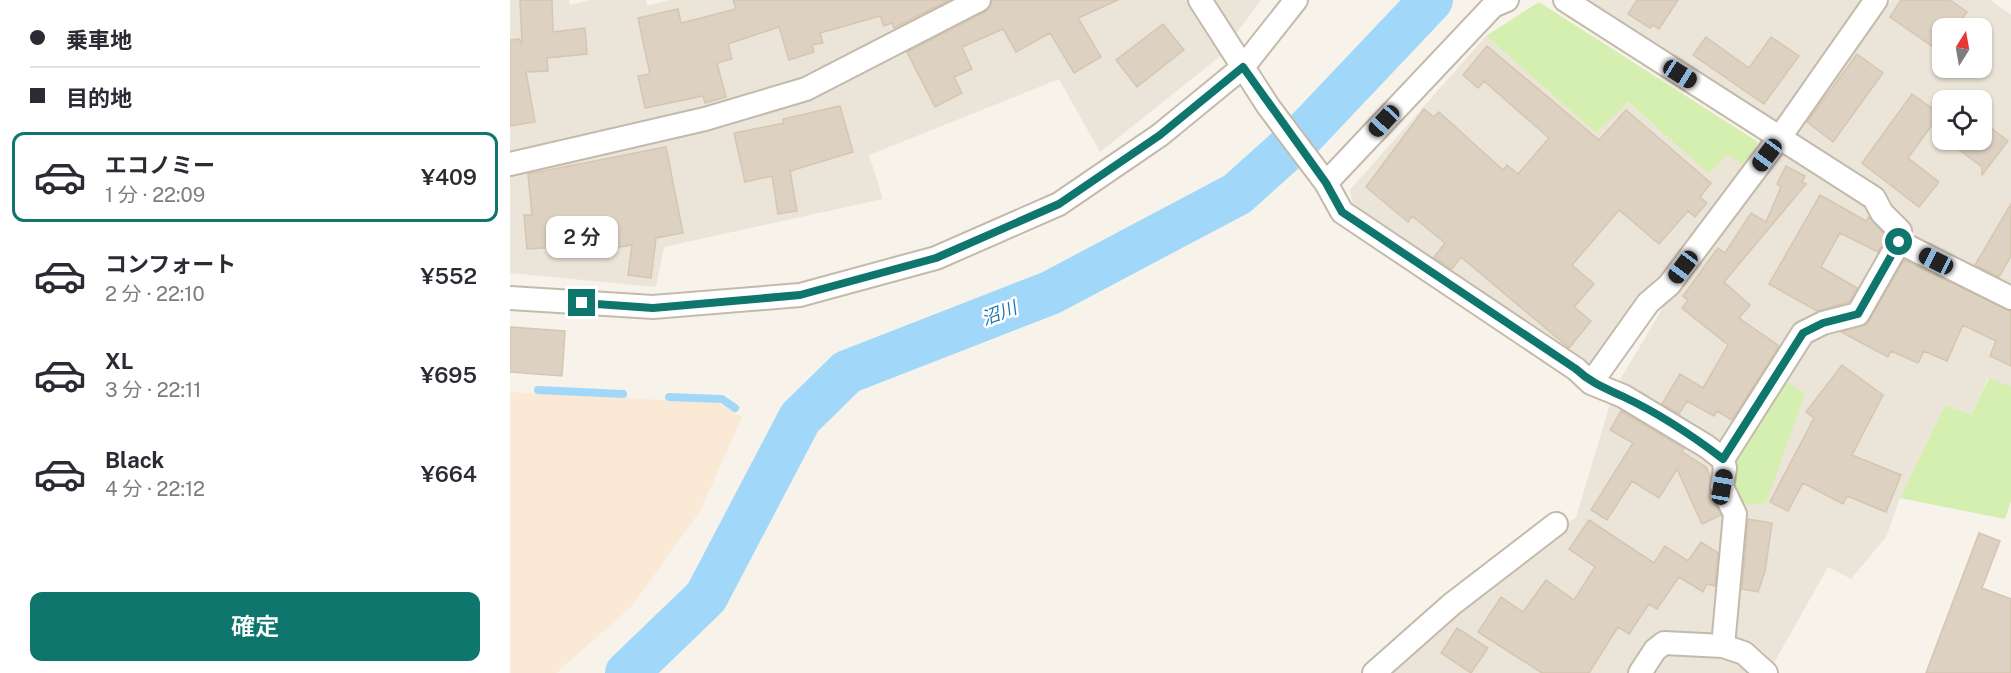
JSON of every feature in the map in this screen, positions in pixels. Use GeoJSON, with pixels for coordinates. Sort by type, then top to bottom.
{"type":"FeatureCollection","features":[{"type":"Feature","properties":{"kind":"street"},"geometry":{"type":"LineString","coordinates":[[510,164],[705,119],[806,89],[979,0]]}},
{"type":"Feature","properties":{"kind":"street"},"geometry":{"type":"LineString","coordinates":[[1200,0],[1268,106],[1320,176],[1342,212],[1576,369],[1591,383],[1623,396],[1706,446],[1723,459],[1725,468],[1722,487],[1735,514],[1723,646]]}},
{"type":"Feature","properties":{"kind":"street"},"geometry":{"type":"LineString","coordinates":[[510,298],[653,308],[800,295],[936,258],[1059,204],[1160,135],[1243,67],[1296,0]]}},
{"type":"Feature","properties":{"kind":"street"},"geometry":{"type":"LineString","coordinates":[[1320,176],[1493,6],[1507,0]]}},
{"type":"Feature","properties":{"kind":"street"},"geometry":{"type":"LineString","coordinates":[[1565,0],[1874,198],[1882,213],[1900,231],[1899,242],[1858,314],[1823,323],[1803,333],[1723,459]]}},
{"type":"Feature","properties":{"kind":"street"},"geometry":{"type":"LineString","coordinates":[[1591,383],[1647,303],[1669,285],[1780,137],[1876,0]]}},
{"type":"Feature","properties":{"kind":"street"},"geometry":{"type":"LineString","coordinates":[[1899,242],[2011,298]]}},
{"type":"Feature","properties":{"kind":"street"},"geometry":{"type":"LineString","coordinates":[[1374,673],[1452,604],[1556,524]]}},
{"type":"Feature","properties":{"kind":"street"},"geometry":{"type":"LineString","coordinates":[[1640,673],[1654,650],[1664,643],[1723,646],[1744,653],[1766,673]]}},
{"type":"Feature","properties":{"kind":"shaded area"},"geometry":{"type":"Polygon","coordinates":[[[510,0],[569,0],[570,5],[591,0],[646,0],[647,6],[670,0],[1261,0],[1218,58],[1100,152],[1059,79],[869,155],[883,199],[664,247],[656,287],[510,273],[510,0]]]}},
{"type":"Feature","properties":{"kind":"shaded area"},"geometry":{"type":"Polygon","coordinates":[[[1581,0],[1864,0],[1777,125],[1581,0]]]}},
{"type":"Feature","properties":{"kind":"shaded area"},"geometry":{"type":"Polygon","coordinates":[[[1892,0],[1990,0],[2011,15],[2011,292],[1908,240],[1884,207],[1887,196],[1792,134],[1892,0]]]}},
{"type":"Feature","properties":{"kind":"shaded area"},"geometry":{"type":"Polygon","coordinates":[[[1486,36],[1596,133],[1627,102],[1709,173],[1727,155],[1746,166],[1590,370],[1353,208],[1350,190],[1486,36]]]}},
{"type":"Feature","properties":{"kind":"shaded area"},"geometry":{"type":"Polygon","coordinates":[[[1781,149],[1868,205],[1896,231],[2011,305],[2011,386],[1988,378],[1971,414],[1945,405],[1900,498],[1886,537],[1851,579],[1828,567],[1775,661],[1778,673],[1388,673],[1576,517],[1615,388],[1671,294],[1781,149]]]}},
{"type":"Feature","properties":{"kind":"shaded area"},"geometry":{"type":"Polygon","coordinates":[[[510,392],[719,403],[742,417],[700,511],[632,606],[556,673],[510,673],[510,392]]]}},
{"type":"Feature","properties":{"kind":"green space"},"geometry":{"type":"Polygon","coordinates":[[[1539,2],[1758,142],[1746,166],[1727,155],[1709,174],[1628,102],[1596,133],[1486,36],[1539,2]]]}},
{"type":"Feature","properties":{"kind":"green space"},"geometry":{"type":"Polygon","coordinates":[[[1989,378],[2011,386],[2011,501],[2005,519],[1900,498],[1945,405],[1971,414],[1989,378]]]}},
{"type":"Feature","properties":{"kind":"green space"},"geometry":{"type":"Polygon","coordinates":[[[1782,379],[1805,393],[1766,503],[1739,505],[1731,491],[1733,454],[1782,379]]]}},
{"type":"Feature","properties":{"kind":"building"},"geometry":{"type":"Polygon","coordinates":[[[520,0],[552,0],[553,32],[585,28],[587,54],[547,58],[548,71],[526,72],[535,122],[510,126],[510,40],[519,39],[522,44],[520,0]]]}},
{"type":"Feature","properties":{"kind":"building"},"geometry":{"type":"Polygon","coordinates":[[[733,0],[949,0],[894,28],[892,23],[884,26],[880,16],[820,33],[823,43],[812,45],[814,52],[789,60],[779,27],[728,44],[732,59],[717,63],[726,97],[705,103],[703,96],[645,108],[638,76],[650,74],[638,18],[678,9],[681,23],[736,9],[733,0]]]}},
{"type":"Feature","properties":{"kind":"building"},"geometry":{"type":"Polygon","coordinates":[[[992,0],[1118,0],[1078,18],[1101,57],[1074,73],[1050,33],[1016,52],[1003,29],[962,47],[972,69],[954,77],[962,93],[935,107],[907,52],[985,12],[992,0]]]}},
{"type":"Feature","properties":{"kind":"building"},"geometry":{"type":"Polygon","coordinates":[[[1637,0],[1678,0],[1659,29],[1653,25],[1650,28],[1628,14],[1637,0]]]}},
{"type":"Feature","properties":{"kind":"building"},"geometry":{"type":"Polygon","coordinates":[[[1901,0],[1950,0],[1967,12],[1963,18],[1932,18],[1932,46],[1890,17],[1901,0]]]}},
{"type":"Feature","properties":{"kind":"building"},"geometry":{"type":"Polygon","coordinates":[[[1163,24],[1184,50],[1137,87],[1116,60],[1163,24]]]}},
{"type":"Feature","properties":{"kind":"building"},"geometry":{"type":"Polygon","coordinates":[[[1706,37],[1749,68],[1771,37],[1799,56],[1764,104],[1693,55],[1706,37]]]}},
{"type":"Feature","properties":{"kind":"building"},"geometry":{"type":"Polygon","coordinates":[[[1487,46],[1599,140],[1626,110],[1711,183],[1700,197],[1707,203],[1695,217],[1688,211],[1659,244],[1619,210],[1572,265],[1594,284],[1574,307],[1591,321],[1569,348],[1461,257],[1452,269],[1434,257],[1445,243],[1412,216],[1408,222],[1366,187],[1424,109],[1434,117],[1439,112],[1503,170],[1507,165],[1518,174],[1549,138],[1484,81],[1478,88],[1463,75],[1487,46]]]}},
{"type":"Feature","properties":{"kind":"building"},"geometry":{"type":"Polygon","coordinates":[[[1857,54],[1883,73],[1833,142],[1807,122],[1857,54]]]}},
{"type":"Feature","properties":{"kind":"building"},"geometry":{"type":"Polygon","coordinates":[[[1912,94],[1932,108],[1932,125],[1908,158],[1939,182],[1919,207],[1862,163],[1912,94]]]}},
{"type":"Feature","properties":{"kind":"building"},"geometry":{"type":"Polygon","coordinates":[[[840,106],[853,152],[790,171],[797,211],[778,214],[772,176],[745,182],[734,133],[784,123],[783,119],[840,106]]]}},
{"type":"Feature","properties":{"kind":"building"},"geometry":{"type":"Polygon","coordinates":[[[1992,129],[2008,141],[1982,175],[1982,167],[1959,150],[1992,150],[1992,129]]]}},
{"type":"Feature","properties":{"kind":"building"},"geometry":{"type":"Polygon","coordinates":[[[666,147],[683,233],[656,238],[651,278],[628,275],[632,245],[578,254],[576,246],[527,249],[524,215],[532,215],[528,174],[666,147]]]}},
{"type":"Feature","properties":{"kind":"building"},"geometry":{"type":"Polygon","coordinates":[[[1786,166],[1805,176],[1802,182],[1806,184],[1724,282],[1750,305],[1739,318],[1779,346],[1732,420],[1717,411],[1714,416],[1687,401],[1679,414],[1662,404],[1680,374],[1703,388],[1728,345],[1682,308],[1688,300],[1683,296],[1718,248],[1725,253],[1751,213],[1766,222],[1781,187],[1777,184],[1786,166]]]}},
{"type":"Feature","properties":{"kind":"building"},"geometry":{"type":"Polygon","coordinates":[[[1820,195],[1866,221],[1869,217],[1886,236],[1878,252],[1840,233],[1821,267],[1857,288],[1849,302],[1817,311],[1769,284],[1820,195]]]}},
{"type":"Feature","properties":{"kind":"building"},"geometry":{"type":"Polygon","coordinates":[[[2011,204],[2011,256],[1999,277],[1975,265],[2011,204]]]}},
{"type":"Feature","properties":{"kind":"building"},"geometry":{"type":"Polygon","coordinates":[[[1904,260],[2011,311],[2011,366],[1990,356],[1996,341],[1963,325],[1947,361],[1924,351],[1918,363],[1891,351],[1888,357],[1841,332],[1867,324],[1904,260]]]}},
{"type":"Feature","properties":{"kind":"building"},"geometry":{"type":"Polygon","coordinates":[[[510,327],[565,331],[562,376],[510,372],[510,327]]]}},
{"type":"Feature","properties":{"kind":"building"},"geometry":{"type":"Polygon","coordinates":[[[1842,365],[1883,395],[1852,455],[1901,475],[1886,512],[1847,496],[1843,504],[1803,483],[1788,511],[1770,502],[1814,418],[1806,412],[1842,365]]]}},
{"type":"Feature","properties":{"kind":"building"},"geometry":{"type":"Polygon","coordinates":[[[1621,411],[1684,448],[1682,452],[1706,467],[1710,476],[1710,493],[1721,515],[1702,524],[1677,469],[1659,498],[1632,481],[1607,520],[1591,510],[1633,443],[1610,430],[1621,411]]]}},
{"type":"Feature","properties":{"kind":"building"},"geometry":{"type":"Polygon","coordinates":[[[1748,519],[1772,523],[1765,571],[1758,592],[1742,589],[1748,519]]]}},
{"type":"Feature","properties":{"kind":"building"},"geometry":{"type":"Polygon","coordinates":[[[1589,520],[1654,563],[1665,546],[1688,561],[1701,542],[1718,553],[1715,586],[1707,584],[1703,592],[1679,577],[1657,609],[1649,604],[1629,634],[1618,627],[1589,673],[1542,673],[1478,632],[1501,597],[1523,612],[1546,580],[1574,600],[1595,567],[1569,549],[1589,520]]]}},
{"type":"Feature","properties":{"kind":"building"},"geometry":{"type":"Polygon","coordinates":[[[1979,533],[2000,541],[1982,588],[2011,599],[2011,673],[1926,673],[1979,533]]]}},
{"type":"Feature","properties":{"kind":"building"},"geometry":{"type":"Polygon","coordinates":[[[1457,628],[1488,648],[1471,673],[1441,653],[1457,628]]]}},
{"type":"Feature","properties":{"kind":"waterway","name":"沼川"},"geometry":{"type":"LineString","coordinates":[[627,673],[706,597],[800,418],[847,372],[1050,293],[1237,194],[1305,133],[1431,0]]}},
{"type":"Feature","properties":{"kind":"waterway"},"geometry":{"type":"LineString","coordinates":[[538,390],[623,394]]}},
{"type":"Feature","properties":{"kind":"waterway"},"geometry":{"type":"LineString","coordinates":[[669,397],[722,399],[735,408]]}},
{"type":"Feature","properties":{"kind":"route"},"geometry":{"type":"LineString","coordinates":[[582,303],[653,308],[800,295],[936,258],[1059,204],[1160,135],[1243,67],[1268,106],[1326,183],[1342,212],[1576,369],[1591,383],[1608,392],[1623,396],[1706,446],[1723,459],[1762,394],[1803,333],[1823,323],[1858,314],[1899,242]]}}]}
